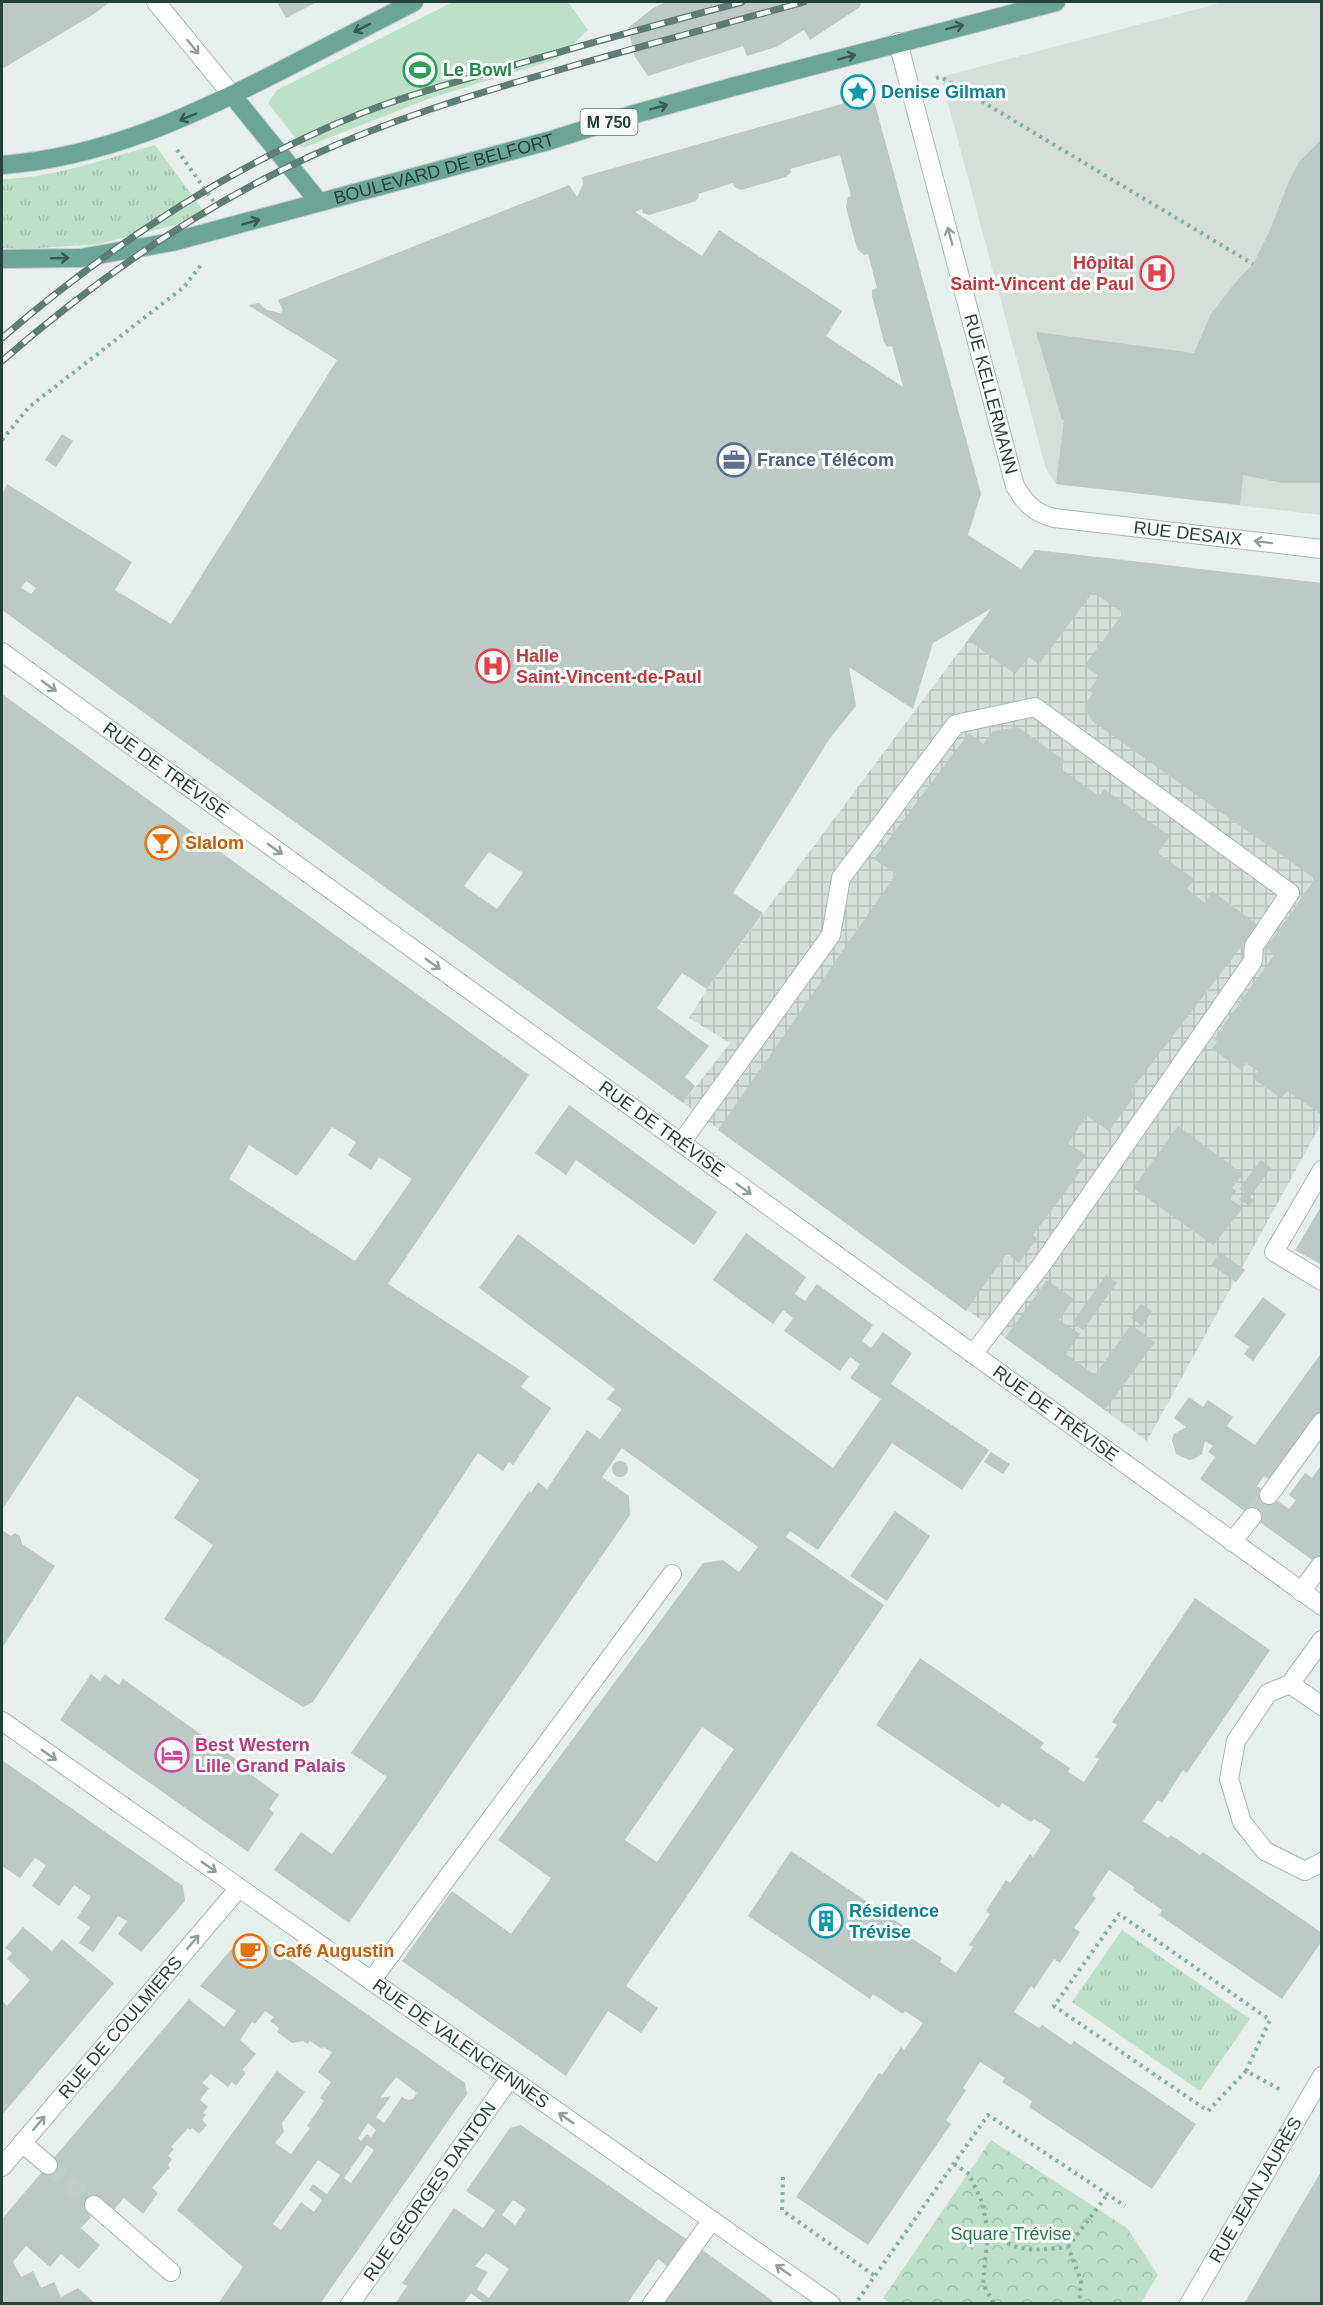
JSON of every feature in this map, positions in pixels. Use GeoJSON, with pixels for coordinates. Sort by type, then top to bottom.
{"type":"FeatureCollection","features":[{"type":"Feature","properties":{"kind":"main road"},"geometry":{"type":"LineString","coordinates":[[2,165],[62,157],[107,146],[161,128],[232,95],[414,2]]}},
{"type":"Feature","properties":{"kind":"main road","name":"BOULEVARD DE BELFORT"},"geometry":{"type":"LineString","coordinates":[[2,258],[80,258],[115,253],[232,227],[898,42],[1056,2]]}},
{"type":"Feature","properties":{"kind":"main road"},"geometry":{"type":"LineString","coordinates":[[232,95],[319,202]]}},
{"type":"Feature","properties":{"kind":"street"},"geometry":{"type":"LineString","coordinates":[[156,2],[232,95]]}},
{"type":"Feature","properties":{"kind":"street","name":"RUE KELLERMANN"},"geometry":{"type":"LineString","coordinates":[[898,42],[1015,486],[1033,509],[1041,515],[1054,518]]}},
{"type":"Feature","properties":{"kind":"street","name":"RUE DESAIX"},"geometry":{"type":"LineString","coordinates":[[1054,518],[1322,549]]}},
{"type":"Feature","properties":{"kind":"street","name":"RUE DE TRÉVISE"},"geometry":{"type":"LineString","coordinates":[[2,652],[1322,1606]]}},
{"type":"Feature","properties":{"kind":"street"},"geometry":{"type":"LineString","coordinates":[[681,1143],[831,935],[841,878],[956,724],[1035,707],[1290,893],[1254,946],[1253,961],[1043,1263],[973,1354]]}},
{"type":"Feature","properties":{"kind":"street"},"geometry":{"type":"LineString","coordinates":[[1322,1170],[1274,1252],[1322,1281]]}},
{"type":"Feature","properties":{"kind":"street"},"geometry":{"type":"LineString","coordinates":[[1269,1495],[1322,1422]]}},
{"type":"Feature","properties":{"kind":"street"},"geometry":{"type":"LineString","coordinates":[[1232,1542],[1252,1517]]}},
{"type":"Feature","properties":{"kind":"street"},"geometry":{"type":"LineString","coordinates":[[1301,1592],[1320,1566]]}},
{"type":"Feature","properties":{"kind":"street"},"geometry":{"type":"LineString","coordinates":[[371,1981],[672,1574]]}},
{"type":"Feature","properties":{"kind":"street"},"geometry":{"type":"LineString","coordinates":[[1322,1640],[1290,1684],[1268,1693],[1236,1741],[1229,1779],[1242,1822],[1264,1851],[1305,1871],[1322,1862]]}},
{"type":"Feature","properties":{"kind":"street"},"geometry":{"type":"LineString","coordinates":[[1290,1684],[1322,1706]]}},
{"type":"Feature","properties":{"kind":"street","name":"RUE DE VALENCIENNES"},"geometry":{"type":"LineString","coordinates":[[2,1721],[831,2304]]}},
{"type":"Feature","properties":{"kind":"street","name":"RUE DE COULMIERS"},"geometry":{"type":"LineString","coordinates":[[2,2167],[239,1888]]}},
{"type":"Feature","properties":{"kind":"street","name":"RUE JEAN JAURÈS"},"geometry":{"type":"LineString","coordinates":[[1190,2304],[1322,2076]]}},
{"type":"Feature","properties":{"kind":"street","name":"RUE GEORGES DANTON"},"geometry":{"type":"LineString","coordinates":[[350,2304],[510,2078]]}},
{"type":"Feature","properties":{"kind":"street"},"geometry":{"type":"LineString","coordinates":[[22,2143],[48,2165]]}},
{"type":"Feature","properties":{"kind":"street"},"geometry":{"type":"LineString","coordinates":[[94,2205],[171,2272]]}},
{"type":"Feature","properties":{"kind":"street"},"geometry":{"type":"LineString","coordinates":[[652,2304],[712,2220]]}},
{"type":"Feature","properties":{"kind":"path"},"geometry":{"type":"LineString","coordinates":[[909,86],[941,77],[1253,264]]}},
{"type":"Feature","properties":{"kind":"path"},"geometry":{"type":"LineString","coordinates":[[161,128],[232,227]]}},
{"type":"Feature","properties":{"kind":"path"},"geometry":{"type":"LineString","coordinates":[[2,440],[29,407],[184,286]]}},
{"type":"Feature","properties":{"kind":"path"},"geometry":{"type":"LineString","coordinates":[[1119,1914],[1270,2020],[1246,2071],[1208,2111],[1054,2006],[1119,1914]]}},
{"type":"Feature","properties":{"kind":"path"},"geometry":{"type":"LineString","coordinates":[[1246,2071],[1305,2103]]}},
{"type":"Feature","properties":{"kind":"path"},"geometry":{"type":"LineString","coordinates":[[856,2304],[988,2115],[1125,2206]]}},
{"type":"Feature","properties":{"kind":"path"},"geometry":{"type":"LineString","coordinates":[[954,2164],[969,2174],[982,2202],[988,2232],[983,2283],[994,2304]]}},
{"type":"Feature","properties":{"kind":"path"},"geometry":{"type":"LineString","coordinates":[[783,2177],[782,2210],[875,2276]]}},
{"type":"Feature","properties":{"kind":"path"},"geometry":{"type":"LineString","coordinates":[[988,2232],[1008,2245],[1032,2251],[1068,2247],[1107,2194]]}},
{"type":"Feature","properties":{"kind":"path"},"geometry":{"type":"LineString","coordinates":[[1068,2247],[1081,2281],[1079,2304]]}},
{"type":"Feature","properties":{"kind":"shaded area","name":"Hôpital Saint-Vincent de Paul"},"geometry":{"type":"Polygon","coordinates":[[[1224,2],[1321,2],[1321,515],[1056,484],[1046,469],[941,77],[1224,2]]]}},
{"type":"Feature","properties":{"kind":"shaded area"},"geometry":{"type":"Polygon","coordinates":[[[1035,550],[1178,566],[1321,664],[1321,1124],[1147,1441],[683,1103],[730,1043],[689,1018],[707,989],[1035,550]]]}},
{"type":"Feature","properties":{"kind":"green space","name":"Le Bowl"},"geometry":{"type":"Polygon","coordinates":[[[453,2],[568,2],[588,30],[557,59],[428,99],[303,148],[268,103],[277,90],[453,2]]]}},
{"type":"Feature","properties":{"kind":"green space"},"geometry":{"type":"Polygon","coordinates":[[[155,145],[208,217],[98,244],[25,249],[2,248],[2,179],[59,172],[155,145]]]}},
{"type":"Feature","properties":{"kind":"green space"},"geometry":{"type":"Polygon","coordinates":[[[1122,1930],[1250,2019],[1200,2091],[1072,2002],[1122,1930]]]}},
{"type":"Feature","properties":{"kind":"green space","name":"Square Trévise"},"geometry":{"type":"Polygon","coordinates":[[[991,2140],[1127,2228],[1158,2275],[1141,2303],[891,2304],[883,2298],[991,2140]]]}},
{"type":"Feature","properties":{"kind":"building"},"geometry":{"type":"Polygon","coordinates":[[[2,2],[110,2],[2,69],[2,2]]]}},
{"type":"Feature","properties":{"kind":"building"},"geometry":{"type":"Polygon","coordinates":[[[277,2],[317,2],[286,18],[277,2]]]}},
{"type":"Feature","properties":{"kind":"building"},"geometry":{"type":"Polygon","coordinates":[[[666,2],[861,2],[860,7],[810,40],[804,30],[776,47],[747,56],[743,46],[648,76],[635,57],[628,28],[653,8],[666,2]]]}},
{"type":"Feature","properties":{"kind":"building"},"geometry":{"type":"Polygon","coordinates":[[[863,98],[875,104],[981,494],[968,535],[1021,569],[1035,550],[1322,583],[1322,1115],[1287,1091],[1281,1098],[1252,1078],[1258,1071],[1246,1063],[1241,1070],[1212,1049],[1217,1042],[1214,1039],[1274,955],[1266,948],[1315,879],[1092,721],[1087,711],[1087,701],[1093,693],[1089,691],[1099,676],[1084,666],[1123,613],[1093,592],[1039,664],[1029,657],[1015,674],[968,640],[992,608],[933,643],[913,709],[849,667],[856,706],[830,738],[733,893],[763,913],[707,989],[682,973],[657,1008],[709,1046],[685,1077],[695,1086],[683,1103],[2,610],[2,495],[7,484],[132,562],[115,590],[171,624],[337,360],[248,305],[259,303],[267,310],[280,313],[283,311],[278,300],[569,185],[577,197],[583,184],[582,177],[863,98]],[[840,155],[790,169],[791,172],[786,177],[741,190],[734,187],[733,183],[698,194],[696,201],[649,215],[643,213],[642,209],[635,212],[702,256],[719,230],[842,311],[826,336],[903,387],[892,346],[887,347],[884,342],[872,296],[872,290],[877,288],[868,254],[864,255],[857,249],[846,207],[848,197],[851,196],[840,155]],[[26,581],[21,588],[31,594],[36,588],[26,581]],[[489,852],[464,886],[497,909],[523,873],[489,852]]]}},
{"type":"Feature","properties":{"kind":"building"},"geometry":{"type":"Polygon","coordinates":[[[1322,139],[1322,483],[1282,483],[1243,475],[1240,505],[1056,484],[1064,420],[1062,420],[1036,332],[1194,353],[1211,314],[1253,264],[1299,162],[1322,139]]]}},
{"type":"Feature","properties":{"kind":"building"},"geometry":{"type":"Polygon","coordinates":[[[62,434],[73,441],[56,467],[45,460],[62,434]]]}},
{"type":"Feature","properties":{"kind":"building"},"geometry":{"type":"Polygon","coordinates":[[[2,694],[529,1075],[388,1284],[529,1376],[521,1387],[551,1408],[513,1465],[509,1462],[503,1471],[478,1453],[313,1702],[303,1707],[164,1619],[213,1545],[174,1518],[199,1480],[77,1396],[2,1510],[2,694]],[[332,1127],[297,1176],[249,1145],[229,1179],[355,1261],[412,1179],[379,1157],[371,1170],[348,1155],[356,1142],[332,1127]]]}},
{"type":"Feature","properties":{"kind":"building"},"geometry":{"type":"Polygon","coordinates":[[[1018,727],[1065,761],[1060,768],[1099,796],[1104,789],[1170,836],[1158,853],[1194,879],[1187,889],[1205,903],[1212,891],[1258,925],[1132,1089],[1133,1098],[1109,1131],[1087,1116],[1068,1143],[1086,1155],[1076,1169],[1080,1172],[1033,1235],[1037,1239],[1019,1263],[1007,1253],[966,1311],[718,1130],[896,874],[874,859],[969,733],[983,744],[993,731],[1018,727]]]}},
{"type":"Feature","properties":{"kind":"building"},"geometry":{"type":"Polygon","coordinates":[[[569,1105],[717,1212],[694,1245],[576,1160],[566,1175],[535,1153],[569,1105]]]}},
{"type":"Feature","properties":{"kind":"building"},"geometry":{"type":"Polygon","coordinates":[[[1178,1126],[1243,1174],[1232,1188],[1236,1191],[1230,1199],[1243,1208],[1213,1245],[1133,1188],[1178,1126]]]}},
{"type":"Feature","properties":{"kind":"building"},"geometry":{"type":"Polygon","coordinates":[[[1261,1160],[1271,1168],[1250,1197],[1254,1200],[1249,1206],[1239,1199],[1244,1192],[1239,1189],[1261,1160]]]}},
{"type":"Feature","properties":{"kind":"building"},"geometry":{"type":"Polygon","coordinates":[[[1322,1205],[1322,1265],[1295,1250],[1322,1205]]]}},
{"type":"Feature","properties":{"kind":"building"},"geometry":{"type":"Polygon","coordinates":[[[746,1233],[806,1277],[795,1294],[805,1301],[817,1284],[873,1325],[862,1341],[871,1348],[883,1332],[912,1353],[891,1384],[989,1450],[962,1490],[892,1443],[818,1550],[790,1531],[786,1537],[884,1605],[626,1986],[658,2008],[641,2033],[608,2011],[566,2076],[402,1961],[452,1891],[511,1934],[551,1878],[498,1840],[703,1563],[723,1560],[739,1572],[758,1547],[622,1448],[602,1477],[629,1496],[630,1515],[349,1923],[274,1870],[301,1832],[332,1854],[387,1777],[351,1753],[529,1491],[531,1493],[538,1482],[547,1489],[587,1430],[600,1439],[622,1409],[607,1399],[615,1389],[479,1288],[518,1234],[833,1468],[881,1399],[850,1378],[860,1364],[850,1357],[840,1371],[784,1331],[793,1318],[783,1310],[773,1324],[713,1280],[746,1233]],[[702,1727],[625,1840],[657,1862],[734,1749],[702,1727]]]}},
{"type":"Feature","properties":{"kind":"building"},"geometry":{"type":"Polygon","coordinates":[[[1220,1252],[1245,1270],[1236,1282],[1211,1265],[1220,1252]]]}},
{"type":"Feature","properties":{"kind":"building"},"geometry":{"type":"Polygon","coordinates":[[[1106,1275],[1117,1283],[1083,1330],[1072,1323],[1106,1275]]]}},
{"type":"Feature","properties":{"kind":"building"},"geometry":{"type":"Polygon","coordinates":[[[1047,1280],[1074,1299],[1059,1320],[1080,1334],[1066,1354],[1095,1375],[1131,1325],[1155,1342],[1105,1410],[1005,1338],[1047,1280]]]}},
{"type":"Feature","properties":{"kind":"building"},"geometry":{"type":"Polygon","coordinates":[[[1263,1297],[1286,1314],[1253,1361],[1244,1354],[1249,1347],[1234,1336],[1263,1297]]]}},
{"type":"Feature","properties":{"kind":"building"},"geometry":{"type":"Polygon","coordinates":[[[1141,1304],[1152,1311],[1142,1326],[1131,1318],[1141,1304]]]}},
{"type":"Feature","properties":{"kind":"building"},"geometry":{"type":"Polygon","coordinates":[[[1322,1352],[1322,1411],[1271,1481],[1264,1476],[1257,1486],[1289,1509],[1296,1500],[1289,1495],[1305,1473],[1312,1478],[1322,1464],[1322,1567],[1200,1479],[1215,1457],[1208,1452],[1213,1446],[1205,1441],[1202,1454],[1189,1460],[1176,1454],[1172,1440],[1174,1434],[1186,1427],[1174,1418],[1189,1397],[1203,1407],[1208,1400],[1233,1417],[1227,1426],[1255,1445],[1322,1352]]]}},
{"type":"Feature","properties":{"kind":"building"},"geometry":{"type":"Polygon","coordinates":[[[991,1452],[1010,1464],[1003,1474],[984,1462],[991,1452]]]}},
{"type":"Feature","properties":{"kind":"building"},"geometry":{"type":"Polygon","coordinates":[[[620,1461],[628,1469],[620,1477],[612,1469],[620,1461]]]}},
{"type":"Feature","properties":{"kind":"building"},"geometry":{"type":"Polygon","coordinates":[[[895,1511],[930,1536],[887,1601],[850,1576],[895,1511]]]}},
{"type":"Feature","properties":{"kind":"building"},"geometry":{"type":"Polygon","coordinates":[[[2,1530],[11,1536],[15,1533],[20,1536],[22,1544],[55,1566],[2,1648],[2,1530]]]}},
{"type":"Feature","properties":{"kind":"building","name":"Résidence Trévise"},"geometry":{"type":"Polygon","coordinates":[[[1195,1598],[1270,1650],[1187,1773],[1183,1770],[1162,1803],[1158,1800],[1143,1821],[1168,1838],[1171,1835],[1200,1855],[1203,1852],[1322,1933],[1322,1941],[1282,1999],[1159,1915],[1162,1910],[1109,1870],[1092,1895],[1096,1898],[1074,1928],[1080,1932],[1060,1963],[1054,1959],[1034,1989],[1031,1986],[1014,2012],[1039,2028],[1042,2025],[1071,2045],[1074,2041],[1196,2124],[1152,2189],[1029,2107],[1032,2101],[1002,2082],[1005,2078],[980,2062],[963,2088],[966,2090],[946,2120],[951,2124],[868,2245],[796,2197],[879,2073],[882,2075],[901,2047],[904,2050],[923,2023],[905,2011],[903,2014],[873,1994],[870,1999],[748,1916],[791,1851],[914,1933],[911,1938],[942,1958],[940,1962],[956,1973],[973,1947],[969,1945],[990,1914],[986,1911],[1006,1880],[1010,1883],[1030,1854],[1033,1857],[1051,1830],[1034,1819],[1031,1822],[1002,1803],[999,1808],[876,1725],[920,1658],[1044,1743],[1040,1748],[1070,1768],[1068,1772],[1084,1782],[1099,1759],[1095,1757],[1117,1725],[1112,1722],[1195,1598]]]}},
{"type":"Feature","properties":{"kind":"building"},"geometry":{"type":"Polygon","coordinates":[[[91,1674],[100,1681],[105,1674],[119,1685],[123,1679],[247,1767],[245,1770],[279,1795],[269,1809],[274,1813],[248,1852],[60,1720],[91,1674]]]}},
{"type":"Feature","properties":{"kind":"building"},"geometry":{"type":"Polygon","coordinates":[[[2,1760],[183,1886],[185,1901],[141,1952],[118,1934],[127,1921],[118,1916],[93,1952],[79,1943],[90,1927],[77,1918],[91,1897],[74,1885],[59,1906],[32,1886],[46,1865],[35,1858],[20,1878],[2,1866],[2,1760]]]}},
{"type":"Feature","properties":{"kind":"building"},"geometry":{"type":"Polygon","coordinates":[[[23,1927],[52,1951],[62,1939],[114,1983],[2,2115],[2,2000],[7,2006],[30,1980],[7,1959],[12,1953],[5,1948],[23,1927]]]}},
{"type":"Feature","properties":{"kind":"building"},"geometry":{"type":"Polygon","coordinates":[[[257,1937],[465,2083],[467,2094],[320,2304],[218,2304],[243,2267],[177,2210],[277,2071],[305,2092],[282,2123],[284,2132],[275,2143],[291,2154],[310,2128],[307,2126],[324,2101],[320,2098],[331,2082],[318,2072],[332,2052],[310,2041],[308,2044],[303,2041],[292,2043],[277,2032],[279,2028],[270,2021],[274,2017],[265,2011],[255,2024],[252,2022],[240,2040],[256,2054],[242,2070],[246,2073],[236,2086],[232,2082],[228,2087],[211,2074],[202,2083],[209,2088],[200,2100],[208,2107],[203,2113],[206,2115],[202,2120],[207,2125],[199,2134],[192,2128],[190,2130],[188,2128],[171,2147],[174,2149],[168,2156],[172,2159],[168,2165],[170,2167],[152,2188],[158,2193],[143,2214],[124,2198],[110,2214],[94,2205],[88,2213],[91,2217],[81,2228],[100,2245],[79,2269],[61,2254],[50,2267],[26,2246],[13,2262],[21,2277],[33,2271],[41,2288],[54,2282],[61,2297],[78,2288],[96,2304],[2,2304],[2,2219],[189,1999],[224,2027],[236,2011],[200,1986],[240,1939],[257,1937]],[[396,2077],[380,2098],[391,2096],[376,2117],[384,2123],[402,2097],[408,2100],[413,2099],[417,2093],[396,2077]],[[368,2123],[358,2138],[361,2141],[367,2134],[371,2137],[376,2130],[368,2123]],[[367,2145],[344,2178],[351,2183],[374,2150],[367,2145]],[[318,2160],[273,2224],[281,2230],[301,2202],[314,2212],[322,2200],[309,2190],[313,2184],[327,2194],[340,2175],[318,2160]]]}},
{"type":"Feature","properties":{"kind":"building"},"geometry":{"type":"Polygon","coordinates":[[[521,2125],[689,2241],[670,2268],[658,2259],[627,2304],[485,2304],[471,2293],[463,2304],[395,2304],[407,2286],[402,2283],[454,2208],[483,2228],[495,2210],[466,2191],[510,2128],[521,2125]],[[513,2200],[502,2215],[515,2225],[526,2209],[513,2200]],[[486,2253],[475,2266],[488,2272],[477,2289],[489,2298],[509,2269],[486,2253]]]}},
{"type":"Feature","properties":{"kind":"building"},"geometry":{"type":"Polygon","coordinates":[[[1322,2170],[1322,2304],[1244,2304],[1283,2236],[1322,2170]]]}},
{"type":"Feature","properties":{"kind":"building"},"geometry":{"type":"Polygon","coordinates":[[[701,2249],[773,2301],[771,2304],[663,2304],[701,2249]]]}},
{"type":"Feature","properties":{"kind":"tunnel"},"geometry":{"type":"LineString","coordinates":[[1252,1517],[1269,1495]]}},
{"type":"Feature","properties":{"kind":"tunnel"},"geometry":{"type":"LineString","coordinates":[[48,2165],[94,2205]]}},
{"type":"Feature","properties":{"kind":"railway"},"geometry":{"type":"LineString","coordinates":[[2,338],[85,271],[128,240],[218,183],[313,134],[362,113],[440,87],[742,2]]}},
{"type":"Feature","properties":{"kind":"railway"},"geometry":{"type":"LineString","coordinates":[[2,361],[111,274],[188,222],[269,176],[311,156],[371,131],[462,99],[804,2]]}},
{"type":"Feature","properties":{"kind":"place","name":"Le Bowl"},"geometry":{"type":"Point","coordinates":[420,70]}},
{"type":"Feature","properties":{"kind":"place","name":"Denise Gilman"},"geometry":{"type":"Point","coordinates":[858,92]}},
{"type":"Feature","properties":{"kind":"place","name":"Hôpital Saint-Vincent de Paul"},"geometry":{"type":"Point","coordinates":[1157,273]}},
{"type":"Feature","properties":{"kind":"place","name":"France Télécom"},"geometry":{"type":"Point","coordinates":[734,460]}},
{"type":"Feature","properties":{"kind":"place","name":"Halle Saint-Vincent-de-Paul"},"geometry":{"type":"Point","coordinates":[493,666]}},
{"type":"Feature","properties":{"kind":"place","name":"Slalom"},"geometry":{"type":"Point","coordinates":[162,843]}},
{"type":"Feature","properties":{"kind":"place","name":"Best Western Lille Grand Palais"},"geometry":{"type":"Point","coordinates":[172,1755]}},
{"type":"Feature","properties":{"kind":"place","name":"Résidence Trévise"},"geometry":{"type":"Point","coordinates":[826,1921]}},
{"type":"Feature","properties":{"kind":"place","name":"Café Augustin"},"geometry":{"type":"Point","coordinates":[250,1951]}}]}
